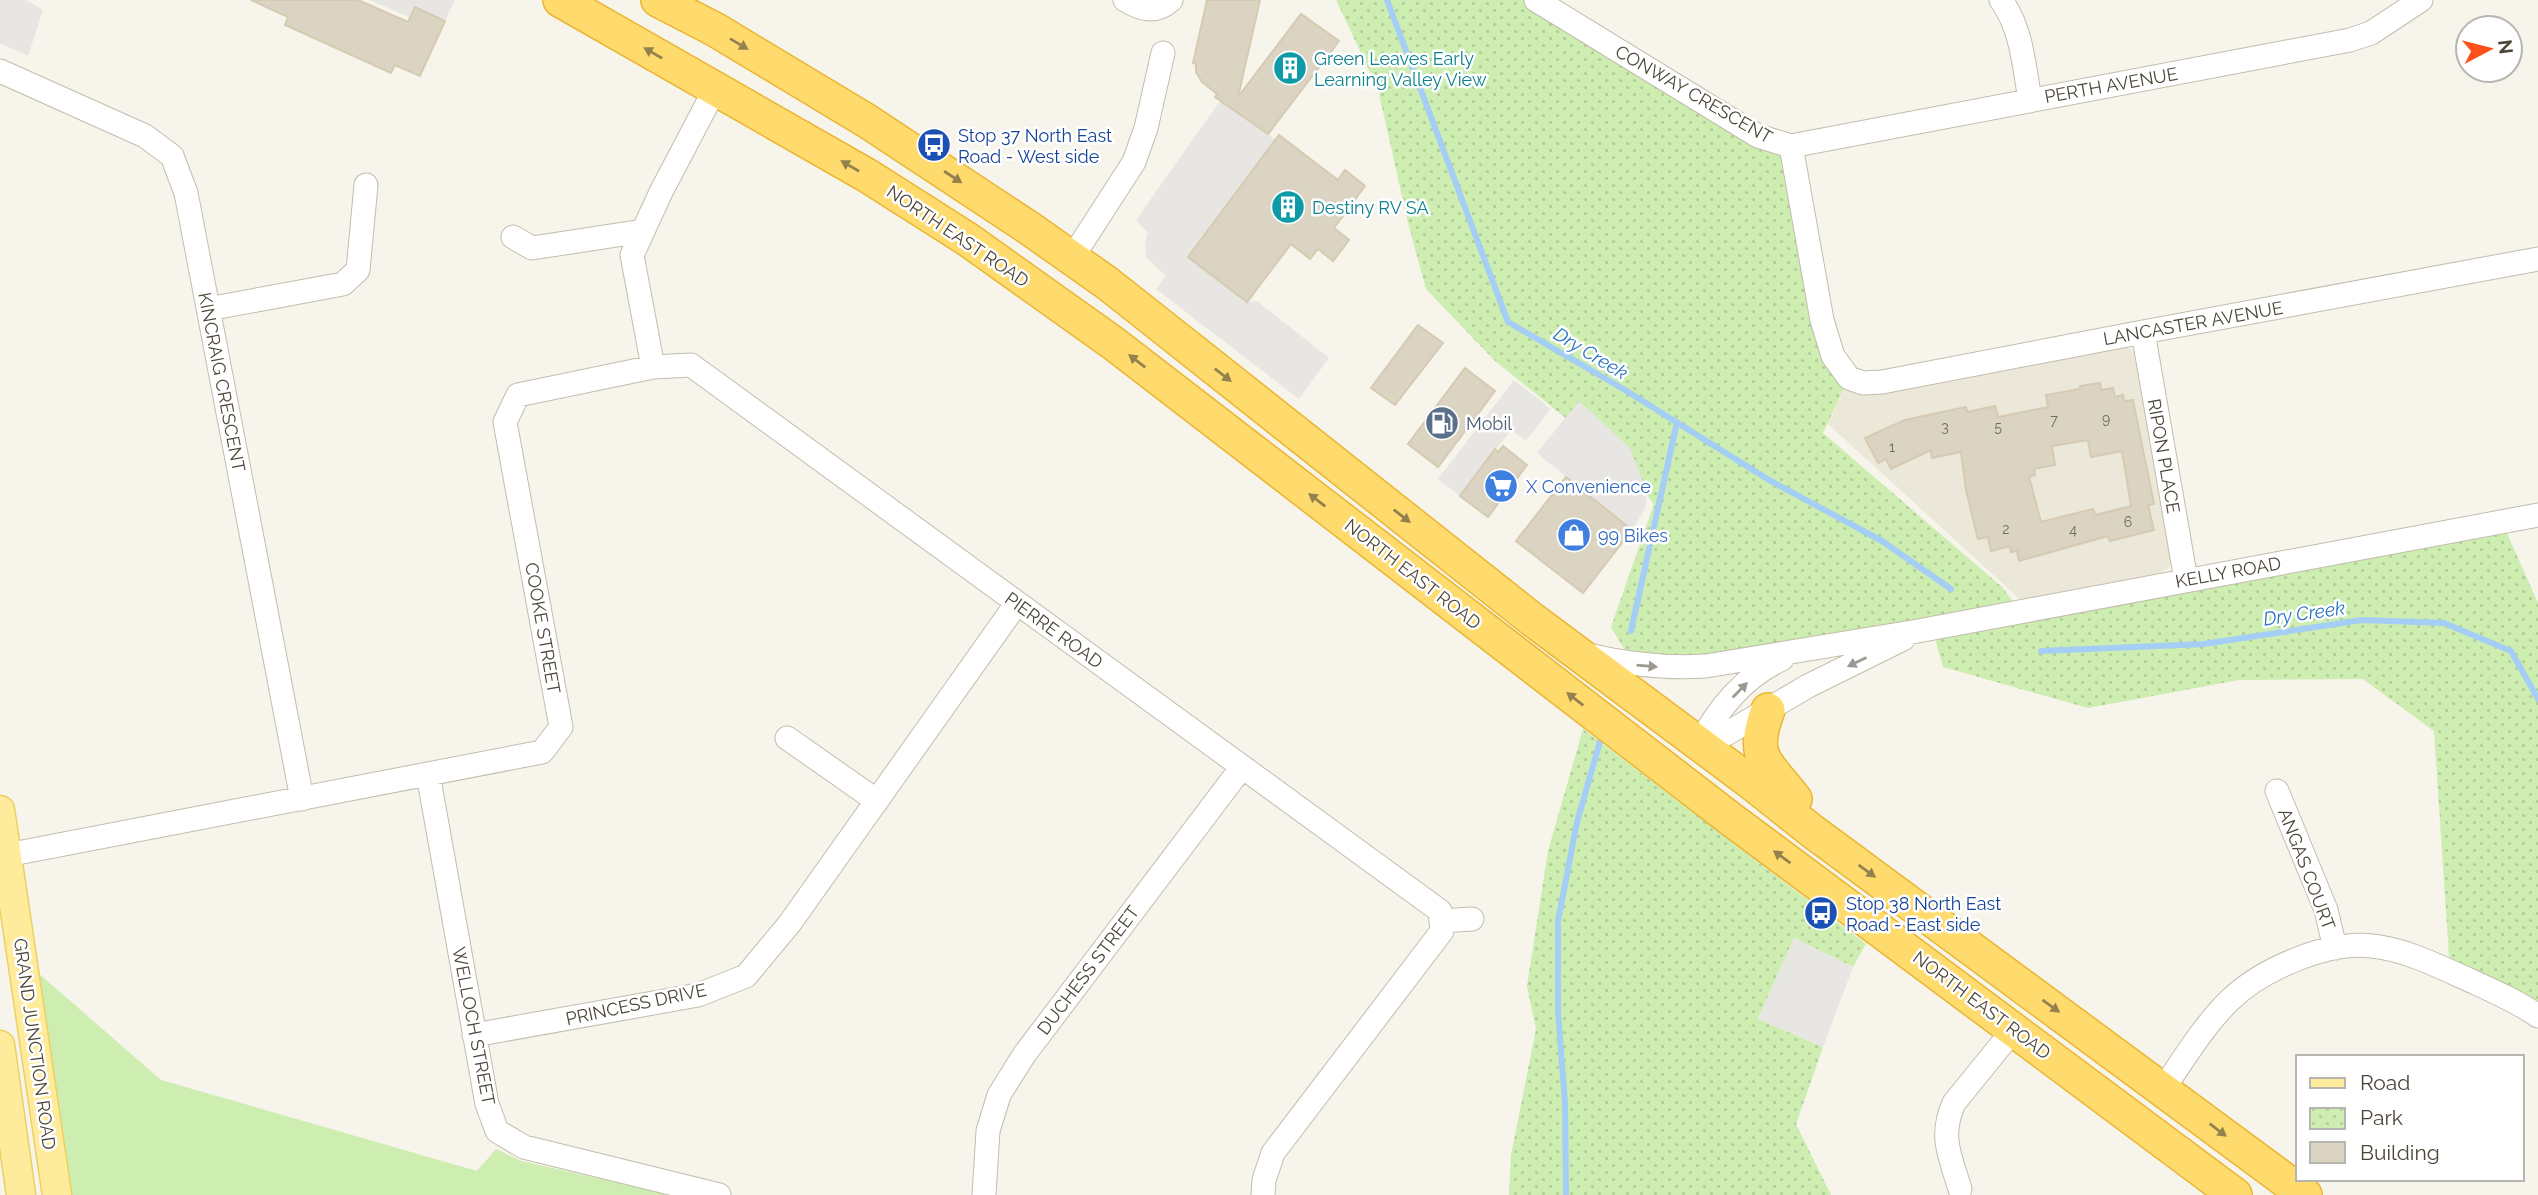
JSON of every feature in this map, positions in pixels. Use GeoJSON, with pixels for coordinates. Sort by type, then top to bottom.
{"type":"FeatureCollection","features":[{"type":"Feature","properties":{"kind":"highway","name":"NORTH EAST ROAD"},"geometry":{"type":"LineString","coordinates":[[560,0],[868,176],[1083,322],[1732,820],[2235,1195]]}},
{"type":"Feature","properties":{"kind":"highway"},"geometry":{"type":"LineString","coordinates":[[658,0],[716,30],[867,121],[1072,258],[1129,300],[1533,620],[1812,831],[2305,1195]]}},
{"type":"Feature","properties":{"kind":"highway"},"geometry":{"type":"LineString","coordinates":[[1010,270],[1042,269],[1072,258]]}},
{"type":"Feature","properties":{"kind":"highway"},"geometry":{"type":"LineString","coordinates":[[1072,258],[1070,289],[1083,322]]}},
{"type":"Feature","properties":{"kind":"highway"},"geometry":{"type":"LineString","coordinates":[[1768,710],[1761,729],[1763,759],[1800,806],[1812,831]]}},
{"type":"Feature","properties":{"kind":"highway"},"geometry":{"type":"LineString","coordinates":[[1629,740],[1700,744]]}},
{"type":"Feature","properties":{"kind":"highway"},"geometry":{"type":"LineString","coordinates":[[1700,744],[1700,758],[1706,773],[1732,820]]}},
{"type":"Feature","properties":{"kind":"highway"},"geometry":{"type":"LineString","coordinates":[[2106,1098],[2143,1095],[2164,1089]]}},
{"type":"Feature","properties":{"kind":"highway"},"geometry":{"type":"LineString","coordinates":[[2164,1089],[2162,1123],[2172,1147]]}},
{"type":"Feature","properties":{"kind":"main road","name":"GRAND JUNCTION ROAD"},"geometry":{"type":"LineString","coordinates":[[0,810],[3,856],[57,1195]]}},
{"type":"Feature","properties":{"kind":"main road","name":"GRAND JUNCTION ROAD"},"geometry":{"type":"LineString","coordinates":[[0,1045],[21,1195]]}},
{"type":"Feature","properties":{"kind":"main road"},"geometry":{"type":"LineString","coordinates":[[34,1195],[51,1153]]}},
{"type":"Feature","properties":{"kind":"street"},"geometry":{"type":"LineString","coordinates":[[1125,0],[1138,8],[1152,10],[1161,8],[1171,0]]}},
{"type":"Feature","properties":{"kind":"street","name":"CONWAY CRESCENT"},"geometry":{"type":"LineString","coordinates":[[1536,0],[1758,136],[1791,146],[1822,320],[1833,356],[1849,378]]}},
{"type":"Feature","properties":{"kind":"street"},"geometry":{"type":"LineString","coordinates":[[2001,0],[2016,30],[2030,100]]}},
{"type":"Feature","properties":{"kind":"street","name":"PERTH AVENUE"},"geometry":{"type":"LineString","coordinates":[[1791,146],[2350,40],[2371,33],[2421,0]]}},
{"type":"Feature","properties":{"kind":"street"},"geometry":{"type":"LineString","coordinates":[[1072,258],[1134,162],[1146,128],[1163,53]]}},
{"type":"Feature","properties":{"kind":"street","name":"KINCRAIG CRESCENT"},"geometry":{"type":"LineString","coordinates":[[0,71],[145,136],[172,156],[186,193],[302,799]]}},
{"type":"Feature","properties":{"kind":"street"},"geometry":{"type":"LineString","coordinates":[[653,367],[632,255],[715,89]]}},
{"type":"Feature","properties":{"kind":"street"},"geometry":{"type":"LineString","coordinates":[[208,309],[343,284],[358,271],[366,184]]}},
{"type":"Feature","properties":{"kind":"street"},"geometry":{"type":"LineString","coordinates":[[513,237],[531,248],[643,231]]}},
{"type":"Feature","properties":{"kind":"street","name":"LANCASTER AVENUE"},"geometry":{"type":"LineString","coordinates":[[1849,378],[1863,383],[1882,382],[2538,260]]}},
{"type":"Feature","properties":{"kind":"street","name":"RIPON PLACE"},"geometry":{"type":"LineString","coordinates":[[2143,332],[2186,580]]}},
{"type":"Feature","properties":{"kind":"street","name":"PIERRE ROAD"},"geometry":{"type":"LineString","coordinates":[[653,367],[691,365],[1440,911],[1441,921]]}},
{"type":"Feature","properties":{"kind":"street","name":"COOKE STREET"},"geometry":{"type":"LineString","coordinates":[[3,856],[542,752],[561,727],[505,422],[518,395],[653,367]]}},
{"type":"Feature","properties":{"kind":"street","name":"KELLY ROAD"},"geometry":{"type":"LineString","coordinates":[[1580,653],[1634,665],[1678,668],[1759,658],[1918,631],[2538,515]]}},
{"type":"Feature","properties":{"kind":"street","name":"PRINCESS DRIVE"},"geometry":{"type":"LineString","coordinates":[[474,1035],[698,995],[746,976],[790,923],[1017,603]]}},
{"type":"Feature","properties":{"kind":"street","name":"KELLY ROAD"},"geometry":{"type":"LineString","coordinates":[[1700,744],[1726,734],[1808,686],[1918,631]]}},
{"type":"Feature","properties":{"kind":"street","name":"KELLY ROAD"},"geometry":{"type":"LineString","coordinates":[[1700,744],[1711,723],[1758,672],[1804,649]]}},
{"type":"Feature","properties":{"kind":"street"},"geometry":{"type":"LineString","coordinates":[[787,738],[877,801]]}},
{"type":"Feature","properties":{"kind":"street","name":"DUCHESS STREET"},"geometry":{"type":"LineString","coordinates":[[984,1195],[988,1131],[999,1095],[1024,1055],[1242,767]]}},
{"type":"Feature","properties":{"kind":"street","name":"WELLOCH STREET"},"geometry":{"type":"LineString","coordinates":[[428,774],[487,1104],[497,1131],[524,1147],[719,1195]]}},
{"type":"Feature","properties":{"kind":"street","name":"ANGAS COURT"},"geometry":{"type":"LineString","coordinates":[[2277,791],[2326,910],[2335,948]]}},
{"type":"Feature","properties":{"kind":"street"},"geometry":{"type":"LineString","coordinates":[[1263,1195],[1264,1180],[1273,1153],[1442,931],[1441,921],[1472,919]]}},
{"type":"Feature","properties":{"kind":"street"},"geometry":{"type":"LineString","coordinates":[[2164,1089],[2196,1041],[2231,999],[2250,984],[2292,961],[2335,948],[2372,946],[2438,966],[2515,1002],[2538,1016]]}},
{"type":"Feature","properties":{"kind":"street"},"geometry":{"type":"LineString","coordinates":[[1960,1188],[1947,1148],[1945,1132],[1948,1117],[1954,1103],[2014,1029]]}},
{"type":"Feature","properties":{"kind":"shaded area"},"geometry":{"type":"Polygon","coordinates":[[[0,0],[26,0],[43,10],[28,56],[0,43],[0,0]]]}},
{"type":"Feature","properties":{"kind":"shaded area"},"geometry":{"type":"Polygon","coordinates":[[[369,0],[455,0],[445,21],[416,8],[412,18],[369,0]]]}},
{"type":"Feature","properties":{"kind":"shaded area"},"geometry":{"type":"Polygon","coordinates":[[[1220,101],[1234,111],[1237,110],[1276,140],[1188,257],[1247,302],[1257,301],[1329,358],[1299,399],[1156,289],[1166,276],[1146,257],[1145,243],[1148,233],[1136,220],[1220,101]]]}},
{"type":"Feature","properties":{"kind":"shaded area"},"geometry":{"type":"Polygon","coordinates":[[[2118,346],[2129,348],[2137,354],[2175,558],[2169,567],[2160,573],[2021,600],[1828,424],[1845,388],[1857,394],[1871,394],[2118,346]]]}},
{"type":"Feature","properties":{"kind":"shaded area"},"geometry":{"type":"Polygon","coordinates":[[[1514,380],[1551,409],[1526,440],[1511,430],[1460,496],[1438,479],[1514,380]]]}},
{"type":"Feature","properties":{"kind":"shaded area"},"geometry":{"type":"Polygon","coordinates":[[[1579,401],[1630,448],[1647,492],[1645,509],[1632,530],[1537,453],[1579,401]]]}},
{"type":"Feature","properties":{"kind":"shaded area"},"geometry":{"type":"Polygon","coordinates":[[[1794,938],[1853,967],[1823,1047],[1758,1019],[1794,938]]]}},
{"type":"Feature","properties":{"kind":"green space"},"geometry":{"type":"Polygon","coordinates":[[[1336,0],[1536,0],[1779,144],[1822,320],[1849,378],[1823,433],[2002,587],[2020,611],[2502,522],[2538,603],[2538,1016],[2450,971],[2434,731],[2363,679],[2239,680],[2088,708],[1943,667],[1932,628],[1634,665],[1611,627],[1654,504],[1620,462],[1494,360],[1426,289],[1408,223],[1378,89],[1336,0]]]}},
{"type":"Feature","properties":{"kind":"green space"},"geometry":{"type":"Polygon","coordinates":[[[1583,729],[1866,944],[1853,967],[1794,938],[1758,1019],[1823,1047],[1796,1124],[1831,1195],[1509,1195],[1511,1155],[1536,1029],[1527,986],[1548,851],[1583,729]]]}},
{"type":"Feature","properties":{"kind":"green space"},"geometry":{"type":"Polygon","coordinates":[[[29,965],[161,1080],[477,1171],[496,1149],[521,1161],[673,1195],[70,1195],[29,965]]]}},
{"type":"Feature","properties":{"kind":"building"},"geometry":{"type":"Polygon","coordinates":[[[251,0],[358,0],[408,22],[415,7],[445,21],[420,76],[395,65],[391,73],[285,25],[288,17],[251,0]]]}},
{"type":"Feature","properties":{"kind":"building","name":"Green Leaves Early Learning Valley View"},"geometry":{"type":"Polygon","coordinates":[[[1207,0],[1260,0],[1238,97],[1301,14],[1339,41],[1268,134],[1215,97],[1217,94],[1202,82],[1196,72],[1196,64],[1193,63],[1207,0]]]}},
{"type":"Feature","properties":{"kind":"building","name":"Destiny RV SA"},"geometry":{"type":"Polygon","coordinates":[[[1279,135],[1338,180],[1345,170],[1365,186],[1334,228],[1349,240],[1333,261],[1318,249],[1310,259],[1291,244],[1247,302],[1188,257],[1279,135]]]}},
{"type":"Feature","properties":{"kind":"building"},"geometry":{"type":"Polygon","coordinates":[[[1418,325],[1443,343],[1395,405],[1371,388],[1418,325]]]}},
{"type":"Feature","properties":{"kind":"building"},"geometry":{"type":"Polygon","coordinates":[[[1465,368],[1495,391],[1438,467],[1408,444],[1465,368]]]}},
{"type":"Feature","properties":{"kind":"building"},"geometry":{"type":"Polygon","coordinates":[[[2100,383],[2101,390],[2113,388],[2115,397],[2123,395],[2124,401],[2133,400],[2154,504],[2148,505],[2154,530],[2110,541],[2108,536],[2019,561],[2017,551],[2011,552],[2010,546],[1991,551],[1988,537],[1978,539],[1966,490],[1961,452],[1932,458],[1931,450],[1891,469],[1886,459],[1878,463],[1865,438],[1905,420],[1966,407],[1967,412],[1995,406],[1998,417],[2048,407],[2046,395],[2080,389],[2080,386],[2100,383]],[[2088,440],[2052,446],[2055,465],[2034,469],[2035,475],[2029,477],[2041,522],[2093,509],[2095,515],[2131,506],[2122,451],[2091,457],[2088,440]]]}},
{"type":"Feature","properties":{"kind":"building"},"geometry":{"type":"Polygon","coordinates":[[[1503,446],[1527,465],[1488,517],[1460,496],[1495,449],[1498,452],[1503,446]]]}},
{"type":"Feature","properties":{"kind":"building","name":"99 Bikes"},"geometry":{"type":"Polygon","coordinates":[[[1566,477],[1632,530],[1583,593],[1516,541],[1566,477]]]}},
{"type":"Feature","properties":{"kind":"waterway","name":"Dry Creek"},"geometry":{"type":"LineString","coordinates":[[1387,0],[1508,322],[1625,390],[1769,480],[1882,541],[1951,589]]}},
{"type":"Feature","properties":{"kind":"waterway"},"geometry":{"type":"LineString","coordinates":[[1631,631],[1677,422]]}},
{"type":"Feature","properties":{"kind":"waterway","name":"Dry Creek"},"geometry":{"type":"LineString","coordinates":[[2041,651],[2204,644],[2362,620],[2444,623],[2511,651],[2538,699]]}},
{"type":"Feature","properties":{"kind":"waterway"},"geometry":{"type":"LineString","coordinates":[[1566,1195],[1565,1103],[1558,1012],[1558,921],[1577,822],[1601,738]]}},
{"type":"Feature","properties":{"kind":"place","name":"Green Leaves Early Learning Valley View"},"geometry":{"type":"Point","coordinates":[1290,68]}},
{"type":"Feature","properties":{"kind":"place","name":"Stop 37 North East Road - West side"},"geometry":{"type":"Point","coordinates":[934,145]}},
{"type":"Feature","properties":{"kind":"place","name":"Destiny RV SA"},"geometry":{"type":"Point","coordinates":[1288,207]}},
{"type":"Feature","properties":{"kind":"place","name":"Mobil"},"geometry":{"type":"Point","coordinates":[1442,423]}},
{"type":"Feature","properties":{"kind":"place","name":"X Convenience"},"geometry":{"type":"Point","coordinates":[1501,486]}},
{"type":"Feature","properties":{"kind":"place","name":"99 Bikes"},"geometry":{"type":"Point","coordinates":[1574,535]}},
{"type":"Feature","properties":{"kind":"place","name":"Stop 38 North East Road - East side"},"geometry":{"type":"Point","coordinates":[1821,913]}}]}
